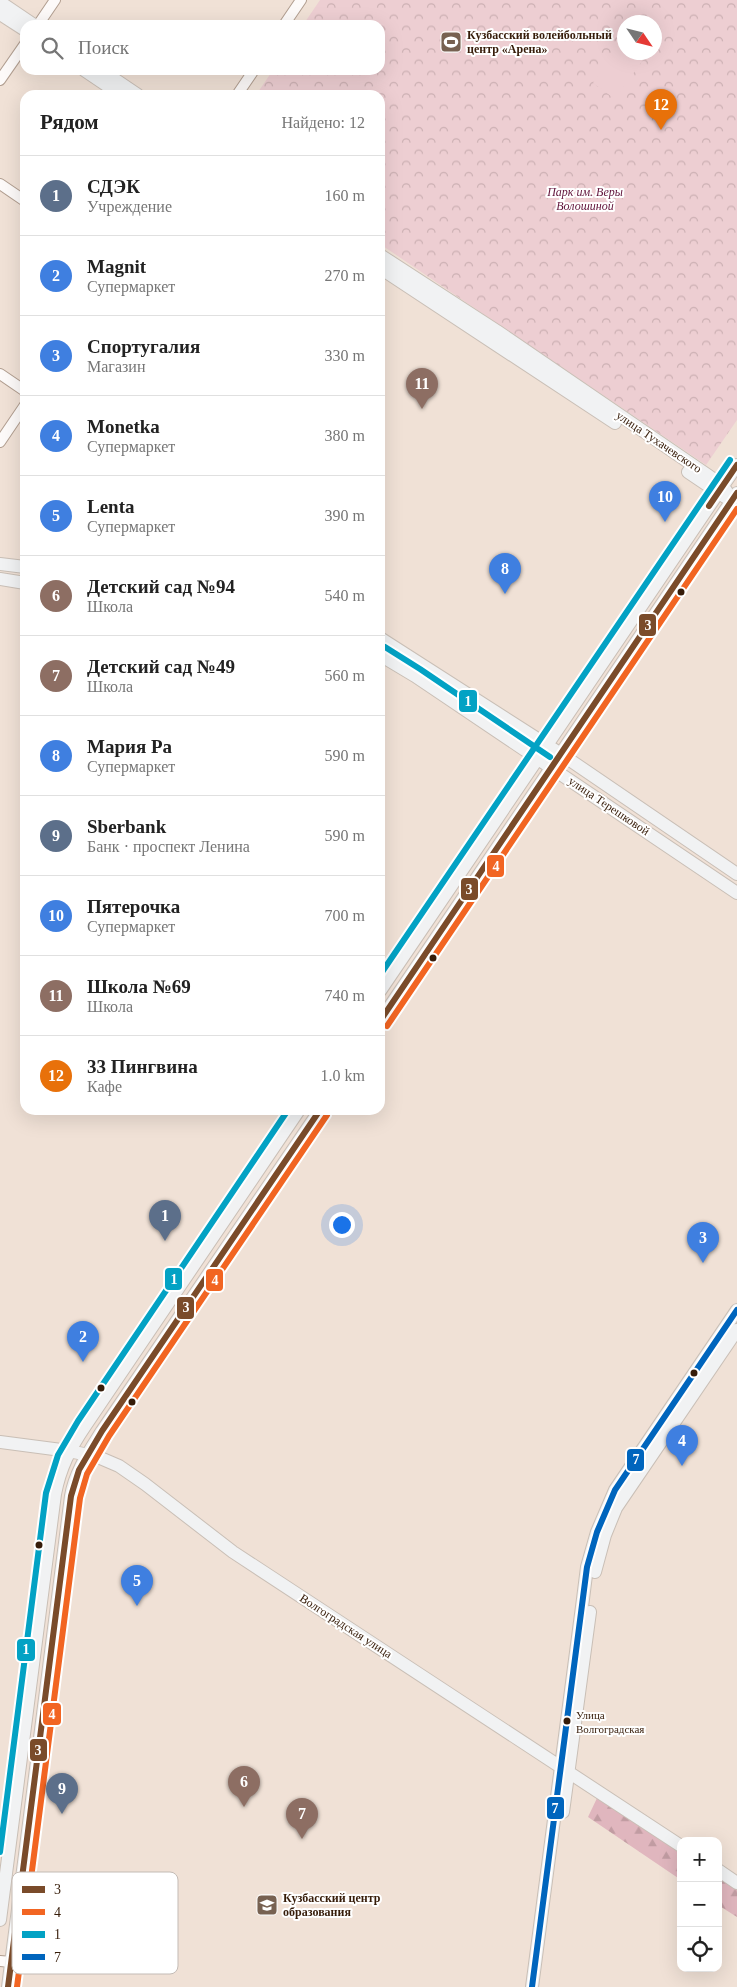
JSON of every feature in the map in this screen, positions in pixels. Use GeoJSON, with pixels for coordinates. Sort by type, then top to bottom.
{"type":"FeatureCollection","features":[{"type":"Feature","properties":{"kind":"main road"},"geometry":{"type":"LineString","coordinates":[[0,2],[28,20]]}},
{"type":"Feature","properties":{"kind":"main road"},"geometry":{"type":"LineString","coordinates":[[0,14],[20,27]]}},
{"type":"Feature","properties":{"kind":"main road"},"geometry":{"type":"LineString","coordinates":[[91,75],[114,90]]}},
{"type":"Feature","properties":{"kind":"main road"},"geometry":{"type":"LineString","coordinates":[[108,75],[131,90]]}},
{"type":"Feature","properties":{"kind":"main road","name":"улица Тухачевского"},"geometry":{"type":"LineString","coordinates":[[385,258],[497,332],[720,490]]}},
{"type":"Feature","properties":{"kind":"main road","name":"улица Тухачевского"},"geometry":{"type":"LineString","coordinates":[[385,271],[735,499]]}},
{"type":"Feature","properties":{"kind":"main road"},"geometry":{"type":"LineString","coordinates":[[385,983],[737,465]]}},
{"type":"Feature","properties":{"kind":"main road"},"geometry":{"type":"LineString","coordinates":[[385,1014],[735,499]]}},
{"type":"Feature","properties":{"kind":"main road"},"geometry":{"type":"LineString","coordinates":[[0,564],[20,566]]}},
{"type":"Feature","properties":{"kind":"main road"},"geometry":{"type":"LineString","coordinates":[[0,579],[20,581]]}},
{"type":"Feature","properties":{"kind":"main road","name":"улица Терешковой"},"geometry":{"type":"LineString","coordinates":[[385,641],[560,754],[737,874]]}},
{"type":"Feature","properties":{"kind":"main road","name":"улица Терешковой"},"geometry":{"type":"LineString","coordinates":[[385,658],[538,758],[737,893]]}},
{"type":"Feature","properties":{"kind":"main road"},"geometry":{"type":"LineString","coordinates":[[385,1011],[394,986],[389,977]]}},
{"type":"Feature","properties":{"kind":"main road"},"geometry":{"type":"LineString","coordinates":[[0,1920],[55,1494],[60,1471],[69,1451],[296,1115]]}},
{"type":"Feature","properties":{"kind":"main road"},"geometry":{"type":"LineString","coordinates":[[18,1872],[71,1496],[76,1476],[87,1455],[317,1115]]}},
{"type":"Feature","properties":{"kind":"main road"},"geometry":{"type":"LineString","coordinates":[[541,1987],[588,1567],[600,1523],[615,1490],[737,1310]]}},
{"type":"Feature","properties":{"kind":"main road"},"geometry":{"type":"LineString","coordinates":[[532,1987],[596,1569],[605,1535],[616,1508],[737,1330]]}},
{"type":"Feature","properties":{"kind":"main road","name":"Волгоградская улица"},"geometry":{"type":"LineString","coordinates":[[0,1442],[69,1451],[98,1457],[119,1466],[233,1552],[677,1843]]}},
{"type":"Feature","properties":{"kind":"main road"},"geometry":{"type":"LineString","coordinates":[[722,1873],[737,1883]]}},
{"type":"Feature","properties":{"kind":"main road"},"geometry":{"type":"LineString","coordinates":[[8,1987],[6,1961],[12,1918]]}},
{"type":"Feature","properties":{"kind":"street"},"geometry":{"type":"LineString","coordinates":[[40,20],[55,0]]}},
{"type":"Feature","properties":{"kind":"street"},"geometry":{"type":"LineString","coordinates":[[287,20],[301,0]]}},
{"type":"Feature","properties":{"kind":"street"},"geometry":{"type":"LineString","coordinates":[[0,80],[20,51]]}},
{"type":"Feature","properties":{"kind":"street"},"geometry":{"type":"LineString","coordinates":[[240,90],[251,75]]}},
{"type":"Feature","properties":{"kind":"street"},"geometry":{"type":"LineString","coordinates":[[0,184],[20,198]]}},
{"type":"Feature","properties":{"kind":"street"},"geometry":{"type":"LineString","coordinates":[[0,374],[20,388]]}},
{"type":"Feature","properties":{"kind":"street"},"geometry":{"type":"LineString","coordinates":[[0,442],[20,412]]}},
{"type":"Feature","properties":{"kind":"green space","name":"Парк им. Веры Волошиной"},"geometry":{"type":"Polygon","coordinates":[[[320,0],[737,0],[737,420],[706,465],[385,247],[385,90],[259,90],[270,75],[385,75],[385,20],[306,20],[320,0]]]}},
{"type":"Feature","properties":{"kind":"green space"},"geometry":{"type":"Polygon","coordinates":[[[617,48],[617,60],[643,60],[615,99],[593,83],[617,48]]]}},
{"type":"Feature","properties":{"kind":"green space"},"geometry":{"type":"Polygon","coordinates":[[[598,1796],[677,1847],[677,1877],[588,1817],[598,1796]]]}},
{"type":"Feature","properties":{"kind":"green space"},"geometry":{"type":"Polygon","coordinates":[[[722,1878],[737,1887],[737,1917],[722,1908],[722,1878]]]}},
{"type":"Feature","properties":{"kind":"transit line","name":"1"},"geometry":{"type":"LineString","coordinates":[[385,968],[730,460]]}},
{"type":"Feature","properties":{"kind":"transit line","name":"3"},"geometry":{"type":"LineString","coordinates":[[709,506],[737,465]]}},
{"type":"Feature","properties":{"kind":"transit line","name":"3"},"geometry":{"type":"LineString","coordinates":[[385,1014],[737,493]]}},
{"type":"Feature","properties":{"kind":"transit line","name":"4"},"geometry":{"type":"LineString","coordinates":[[387,1026],[737,509]]}},
{"type":"Feature","properties":{"kind":"transit line","name":"1"},"geometry":{"type":"LineString","coordinates":[[385,647],[550,757]]}},
{"type":"Feature","properties":{"kind":"transit line","name":"1"},"geometry":{"type":"LineString","coordinates":[[0,1852],[46,1493],[58,1455],[78,1421],[285,1115]]}},
{"type":"Feature","properties":{"kind":"transit line","name":"3"},"geometry":{"type":"LineString","coordinates":[[23,1872],[71,1496],[79,1470],[102,1431],[317,1115]]}},
{"type":"Feature","properties":{"kind":"transit line","name":"4"},"geometry":{"type":"LineString","coordinates":[[32,1872],[80,1498],[87,1474],[109,1436],[327,1115]]}},
{"type":"Feature","properties":{"kind":"transit line","name":"7"},"geometry":{"type":"LineString","coordinates":[[532,1987],[587,1567],[597,1532],[615,1490],[737,1310]]}},
{"type":"Feature","properties":{"kind":"transit line","name":"3"},"geometry":{"type":"LineString","coordinates":[[8,1987],[12,1956]]}},
{"type":"Feature","properties":{"kind":"transit line","name":"4"},"geometry":{"type":"LineString","coordinates":[[17,1987],[19,1974]]}},
{"type":"Feature","properties":{"kind":"place","name":"Кузбасский волейбольный центр «Арена»"},"geometry":{"type":"Point","coordinates":[451,42]}},
{"type":"Feature","properties":{"kind":"place","name":"33 Пингвина"},"geometry":{"type":"Point","coordinates":[661,130]}},
{"type":"Feature","properties":{"kind":"place","name":"Школа №69"},"geometry":{"type":"Point","coordinates":[422,409]}},
{"type":"Feature","properties":{"kind":"place","name":"Пятерочка"},"geometry":{"type":"Point","coordinates":[665,522]}},
{"type":"Feature","properties":{"kind":"place","name":"Мария Ра"},"geometry":{"type":"Point","coordinates":[505,594]}},
{"type":"Feature","properties":{"kind":"place","name":"СДЭК"},"geometry":{"type":"Point","coordinates":[165,1241]}},
{"type":"Feature","properties":{"kind":"place","name":"Спортугалия"},"geometry":{"type":"Point","coordinates":[703,1263]}},
{"type":"Feature","properties":{"kind":"place","name":"Magnit"},"geometry":{"type":"Point","coordinates":[83,1362]}},
{"type":"Feature","properties":{"kind":"place","name":"Monetka"},"geometry":{"type":"Point","coordinates":[682,1466]}},
{"type":"Feature","properties":{"kind":"place","name":"Lenta"},"geometry":{"type":"Point","coordinates":[137,1606]}},
{"type":"Feature","properties":{"kind":"place","name":"Улица Волгоградская"},"geometry":{"type":"Point","coordinates":[567,1721]}},
{"type":"Feature","properties":{"kind":"place","name":"Детский сад №94"},"geometry":{"type":"Point","coordinates":[244,1807]}},
{"type":"Feature","properties":{"kind":"place","name":"Sberbank"},"geometry":{"type":"Point","coordinates":[62,1814]}},
{"type":"Feature","properties":{"kind":"place","name":"Детский сад №49"},"geometry":{"type":"Point","coordinates":[302,1839]}},
{"type":"Feature","properties":{"kind":"place","name":"Кузбасский центр образования"},"geometry":{"type":"Point","coordinates":[267,1905]}}]}
